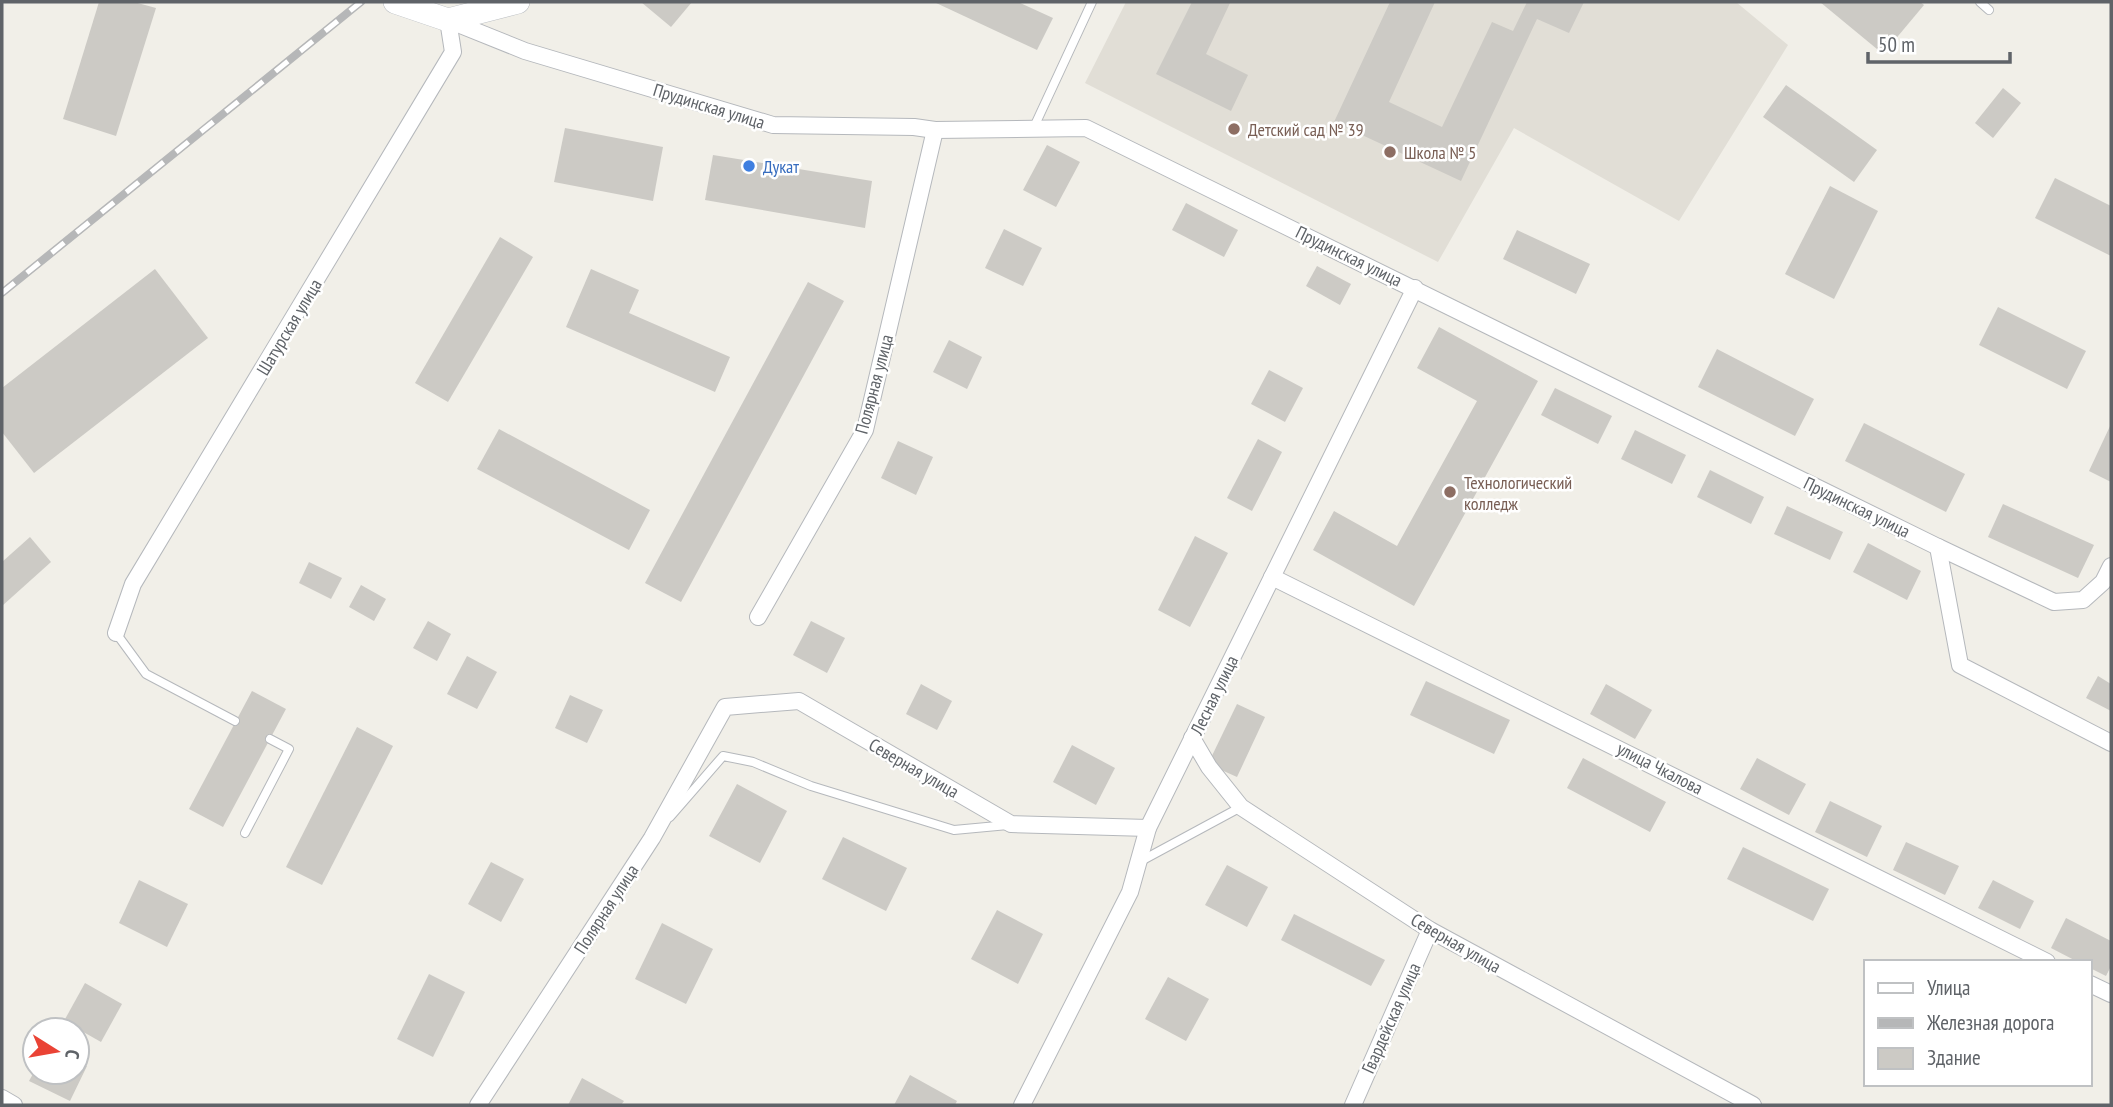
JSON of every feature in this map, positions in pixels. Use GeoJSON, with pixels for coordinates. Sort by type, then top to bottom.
{"type":"FeatureCollection","features":[{"type":"Feature","properties":{"kind":"street"},"geometry":{"type":"LineString","coordinates":[[395,2],[448,20],[519,2]]}},
{"type":"Feature","properties":{"kind":"street","name":"Прудинская улица"},"geometry":{"type":"LineString","coordinates":[[448,20],[524,51],[773,125],[914,127],[935,130],[1086,128],[2054,602],[2083,600],[2103,582],[2111,566]]}},
{"type":"Feature","properties":{"kind":"street","name":"Шатурская улица"},"geometry":{"type":"LineString","coordinates":[[116,634],[133,584],[453,52],[448,20]]}},
{"type":"Feature","properties":{"kind":"street","name":"Полярная улица"},"geometry":{"type":"LineString","coordinates":[[758,617],[865,429],[935,130]]}},
{"type":"Feature","properties":{"kind":"street","name":"Лесная улица"},"geometry":{"type":"LineString","coordinates":[[1022,1105],[1130,892],[1148,828],[1415,288]]}},
{"type":"Feature","properties":{"kind":"street"},"geometry":{"type":"LineString","coordinates":[[1938,547],[1960,665],[2111,743]]}},
{"type":"Feature","properties":{"kind":"street","name":"улица Чкалова"},"geometry":{"type":"LineString","coordinates":[[1272,577],[2042,960]]}},
{"type":"Feature","properties":{"kind":"street","name":"Северная улица"},"geometry":{"type":"LineString","coordinates":[[725,707],[799,701],[1011,824],[1148,828]]}},
{"type":"Feature","properties":{"kind":"street","name":"Полярная улица"},"geometry":{"type":"LineString","coordinates":[[478,1105],[652,838],[725,707]]}},
{"type":"Feature","properties":{"kind":"street","name":"Северная улица"},"geometry":{"type":"LineString","coordinates":[[1192,738],[1209,767],[1241,807],[1430,930],[1753,1105]]}},
{"type":"Feature","properties":{"kind":"street","name":"Гвардейская улица"},"geometry":{"type":"LineString","coordinates":[[1353,1105],[1430,930]]}},
{"type":"Feature","properties":{"kind":"street"},"geometry":{"type":"LineString","coordinates":[[2092,985],[2111,994]]}},
{"type":"Feature","properties":{"kind":"street"},"geometry":{"type":"LineString","coordinates":[[2,1098],[14,1105]]}},
{"type":"Feature","properties":{"kind":"lane"},"geometry":{"type":"LineString","coordinates":[[1034,127],[1092,2]]}},
{"type":"Feature","properties":{"kind":"lane"},"geometry":{"type":"LineString","coordinates":[[1980,2],[1989,10]]}},
{"type":"Feature","properties":{"kind":"lane"},"geometry":{"type":"LineString","coordinates":[[116,634],[146,674],[235,721]]}},
{"type":"Feature","properties":{"kind":"lane"},"geometry":{"type":"LineString","coordinates":[[245,833],[289,749],[270,739]]}},
{"type":"Feature","properties":{"kind":"lane"},"geometry":{"type":"LineString","coordinates":[[652,838],[723,756],[753,761],[811,786],[954,830],[1011,824]]}},
{"type":"Feature","properties":{"kind":"lane"},"geometry":{"type":"LineString","coordinates":[[1138,862],[1241,807]]}},
{"type":"Feature","properties":{"kind":"shaded area","name":"Школа № 5"},"geometry":{"type":"Polygon","coordinates":[[[1126,2],[1736,2],[1788,45],[1679,221],[1514,128],[1438,262],[1085,83],[1126,2]]]}},
{"type":"Feature","properties":{"kind":"building"},"geometry":{"type":"Polygon","coordinates":[[[99,2],[134,2],[156,8],[116,136],[63,119],[99,2]]]}},
{"type":"Feature","properties":{"kind":"building"},"geometry":{"type":"Polygon","coordinates":[[[641,2],[692,2],[671,27],[641,2]]]}},
{"type":"Feature","properties":{"kind":"building"},"geometry":{"type":"Polygon","coordinates":[[[934,2],[1018,2],[1053,18],[1037,50],[934,2]]]}},
{"type":"Feature","properties":{"kind":"building"},"geometry":{"type":"Polygon","coordinates":[[[1192,2],[1230,3],[1206,54],[1248,75],[1231,111],[1156,74],[1192,2]]]}},
{"type":"Feature","properties":{"kind":"building"},"geometry":{"type":"Polygon","coordinates":[[[1390,2],[1435,2],[1389,102],[1442,127],[1492,22],[1513,31],[1527,2],[1584,2],[1569,33],[1537,19],[1461,181],[1334,122],[1390,2]]]}},
{"type":"Feature","properties":{"kind":"building"},"geometry":{"type":"Polygon","coordinates":[[[1820,2],[1920,2],[1924,5],[1883,54],[1820,2]]]}},
{"type":"Feature","properties":{"kind":"building"},"geometry":{"type":"Polygon","coordinates":[[[1786,85],[1877,150],[1854,182],[1763,117],[1786,85]]]}},
{"type":"Feature","properties":{"kind":"building"},"geometry":{"type":"Polygon","coordinates":[[[2003,88],[2021,103],[1993,138],[1975,123],[2003,88]]]}},
{"type":"Feature","properties":{"kind":"building"},"geometry":{"type":"Polygon","coordinates":[[[565,128],[663,147],[653,201],[554,182],[565,128]]]}},
{"type":"Feature","properties":{"kind":"building"},"geometry":{"type":"Polygon","coordinates":[[[1047,145],[1080,162],[1056,207],[1023,190],[1047,145]]]}},
{"type":"Feature","properties":{"kind":"building"},"geometry":{"type":"Polygon","coordinates":[[[713,155],[872,181],[865,228],[705,200],[713,155]]]}},
{"type":"Feature","properties":{"kind":"building"},"geometry":{"type":"Polygon","coordinates":[[[2055,178],[2111,206],[2111,256],[2035,218],[2055,178]]]}},
{"type":"Feature","properties":{"kind":"building"},"geometry":{"type":"Polygon","coordinates":[[[1830,186],[1878,211],[1834,299],[1785,274],[1830,186]]]}},
{"type":"Feature","properties":{"kind":"building"},"geometry":{"type":"Polygon","coordinates":[[[1186,203],[1238,230],[1224,257],[1172,230],[1186,203]]]}},
{"type":"Feature","properties":{"kind":"building"},"geometry":{"type":"Polygon","coordinates":[[[1004,229],[1042,248],[1023,286],[985,268],[1004,229]]]}},
{"type":"Feature","properties":{"kind":"building"},"geometry":{"type":"Polygon","coordinates":[[[1517,230],[1590,264],[1576,294],[1503,259],[1517,230]]]}},
{"type":"Feature","properties":{"kind":"building"},"geometry":{"type":"Polygon","coordinates":[[[500,237],[533,257],[448,402],[415,383],[500,237]]]}},
{"type":"Feature","properties":{"kind":"building"},"geometry":{"type":"Polygon","coordinates":[[[1317,266],[1351,284],[1340,305],[1306,286],[1317,266]]]}},
{"type":"Feature","properties":{"kind":"building"},"geometry":{"type":"Polygon","coordinates":[[[155,269],[208,338],[34,473],[2,432],[2,388],[155,269]]]}},
{"type":"Feature","properties":{"kind":"building"},"geometry":{"type":"Polygon","coordinates":[[[591,269],[639,290],[629,313],[730,357],[715,392],[566,327],[591,269]]]}},
{"type":"Feature","properties":{"kind":"building"},"geometry":{"type":"Polygon","coordinates":[[[808,282],[844,301],[681,602],[645,583],[808,282]]]}},
{"type":"Feature","properties":{"kind":"building"},"geometry":{"type":"Polygon","coordinates":[[[1998,307],[2086,351],[2067,389],[1979,345],[1998,307]]]}},
{"type":"Feature","properties":{"kind":"building"},"geometry":{"type":"Polygon","coordinates":[[[1439,327],[1538,381],[1414,606],[1313,550],[1334,511],[1397,546],[1477,401],[1417,368],[1439,327]]]}},
{"type":"Feature","properties":{"kind":"building"},"geometry":{"type":"Polygon","coordinates":[[[949,340],[982,357],[967,389],[933,372],[949,340]]]}},
{"type":"Feature","properties":{"kind":"building"},"geometry":{"type":"Polygon","coordinates":[[[1717,349],[1814,399],[1795,436],[1698,387],[1717,349]]]}},
{"type":"Feature","properties":{"kind":"building"},"geometry":{"type":"Polygon","coordinates":[[[1269,370],[1303,388],[1285,422],[1251,404],[1269,370]]]}},
{"type":"Feature","properties":{"kind":"building"},"geometry":{"type":"Polygon","coordinates":[[[1555,388],[1612,416],[1598,444],[1541,415],[1555,388]]]}},
{"type":"Feature","properties":{"kind":"building"},"geometry":{"type":"Polygon","coordinates":[[[1864,423],[1965,474],[1946,512],[1845,461],[1864,423]]]}},
{"type":"Feature","properties":{"kind":"building"},"geometry":{"type":"Polygon","coordinates":[[[2111,424],[2111,482],[2089,471],[2111,424]]]}},
{"type":"Feature","properties":{"kind":"building"},"geometry":{"type":"Polygon","coordinates":[[[499,429],[650,510],[629,550],[477,469],[499,429]]]}},
{"type":"Feature","properties":{"kind":"building"},"geometry":{"type":"Polygon","coordinates":[[[1635,430],[1686,455],[1672,484],[1621,459],[1635,430]]]}},
{"type":"Feature","properties":{"kind":"building"},"geometry":{"type":"Polygon","coordinates":[[[1258,439],[1282,452],[1252,511],[1227,498],[1258,439]]]}},
{"type":"Feature","properties":{"kind":"building"},"geometry":{"type":"Polygon","coordinates":[[[898,441],[933,457],[916,495],[881,478],[898,441]]]}},
{"type":"Feature","properties":{"kind":"building"},"geometry":{"type":"Polygon","coordinates":[[[1710,470],[1764,497],[1751,524],[1697,497],[1710,470]]]}},
{"type":"Feature","properties":{"kind":"building"},"geometry":{"type":"Polygon","coordinates":[[[2003,504],[2094,545],[2078,578],[1988,537],[2003,504]]]}},
{"type":"Feature","properties":{"kind":"building"},"geometry":{"type":"Polygon","coordinates":[[[1787,506],[1843,532],[1830,560],[1774,534],[1787,506]]]}},
{"type":"Feature","properties":{"kind":"building"},"geometry":{"type":"Polygon","coordinates":[[[1195,536],[1228,553],[1190,627],[1158,610],[1195,536]]]}},
{"type":"Feature","properties":{"kind":"building"},"geometry":{"type":"Polygon","coordinates":[[[30,537],[51,562],[2,606],[2,562],[30,537]]]}},
{"type":"Feature","properties":{"kind":"building"},"geometry":{"type":"Polygon","coordinates":[[[1868,543],[1921,571],[1907,600],[1853,572],[1868,543]]]}},
{"type":"Feature","properties":{"kind":"building"},"geometry":{"type":"Polygon","coordinates":[[[309,562],[342,578],[331,599],[299,583],[309,562]]]}},
{"type":"Feature","properties":{"kind":"building"},"geometry":{"type":"Polygon","coordinates":[[[361,585],[386,599],[374,621],[349,607],[361,585]]]}},
{"type":"Feature","properties":{"kind":"building"},"geometry":{"type":"Polygon","coordinates":[[[428,621],[451,634],[437,661],[413,648],[428,621]]]}},
{"type":"Feature","properties":{"kind":"building"},"geometry":{"type":"Polygon","coordinates":[[[811,621],[845,638],[827,673],[793,655],[811,621]]]}},
{"type":"Feature","properties":{"kind":"building"},"geometry":{"type":"Polygon","coordinates":[[[467,656],[497,672],[477,709],[447,694],[467,656]]]}},
{"type":"Feature","properties":{"kind":"building"},"geometry":{"type":"Polygon","coordinates":[[[2098,676],[2111,684],[2111,711],[2086,698],[2098,676]]]}},
{"type":"Feature","properties":{"kind":"building"},"geometry":{"type":"Polygon","coordinates":[[[1426,681],[1510,720],[1494,754],[1410,715],[1426,681]]]}},
{"type":"Feature","properties":{"kind":"building"},"geometry":{"type":"Polygon","coordinates":[[[921,684],[952,701],[937,730],[906,714],[921,684]]]}},
{"type":"Feature","properties":{"kind":"building"},"geometry":{"type":"Polygon","coordinates":[[[1606,684],[1652,710],[1635,739],[1590,714],[1606,684]]]}},
{"type":"Feature","properties":{"kind":"building"},"geometry":{"type":"Polygon","coordinates":[[[252,691],[286,709],[223,827],[189,809],[252,691]]]}},
{"type":"Feature","properties":{"kind":"building"},"geometry":{"type":"Polygon","coordinates":[[[570,695],[603,710],[587,743],[555,728],[570,695]]]}},
{"type":"Feature","properties":{"kind":"building"},"geometry":{"type":"Polygon","coordinates":[[[1237,704],[1265,717],[1237,777],[1208,764],[1237,704]]]}},
{"type":"Feature","properties":{"kind":"building"},"geometry":{"type":"Polygon","coordinates":[[[357,727],[393,746],[322,885],[286,867],[357,727]]]}},
{"type":"Feature","properties":{"kind":"building"},"geometry":{"type":"Polygon","coordinates":[[[1072,745],[1115,768],[1096,805],[1053,782],[1072,745]]]}},
{"type":"Feature","properties":{"kind":"building"},"geometry":{"type":"Polygon","coordinates":[[[1583,758],[1666,802],[1650,832],[1567,788],[1583,758]]]}},
{"type":"Feature","properties":{"kind":"building"},"geometry":{"type":"Polygon","coordinates":[[[1757,758],[1806,784],[1789,815],[1740,789],[1757,758]]]}},
{"type":"Feature","properties":{"kind":"building"},"geometry":{"type":"Polygon","coordinates":[[[737,784],[787,811],[760,863],[709,836],[737,784]]]}},
{"type":"Feature","properties":{"kind":"building"},"geometry":{"type":"Polygon","coordinates":[[[1830,801],[1882,826],[1867,857],[1815,832],[1830,801]]]}},
{"type":"Feature","properties":{"kind":"building"},"geometry":{"type":"Polygon","coordinates":[[[843,837],[907,868],[886,911],[822,879],[843,837]]]}},
{"type":"Feature","properties":{"kind":"building"},"geometry":{"type":"Polygon","coordinates":[[[1906,842],[1959,866],[1945,895],[1893,870],[1906,842]]]}},
{"type":"Feature","properties":{"kind":"building"},"geometry":{"type":"Polygon","coordinates":[[[1743,847],[1829,889],[1813,921],[1727,879],[1743,847]]]}},
{"type":"Feature","properties":{"kind":"building"},"geometry":{"type":"Polygon","coordinates":[[[491,862],[524,879],[501,922],[468,904],[491,862]]]}},
{"type":"Feature","properties":{"kind":"building"},"geometry":{"type":"Polygon","coordinates":[[[1227,865],[1268,887],[1247,927],[1205,905],[1227,865]]]}},
{"type":"Feature","properties":{"kind":"building"},"geometry":{"type":"Polygon","coordinates":[[[139,880],[188,904],[167,947],[119,923],[139,880]]]}},
{"type":"Feature","properties":{"kind":"building"},"geometry":{"type":"Polygon","coordinates":[[[1993,880],[2034,901],[2020,929],[1978,908],[1993,880]]]}},
{"type":"Feature","properties":{"kind":"building"},"geometry":{"type":"Polygon","coordinates":[[[997,910],[1043,934],[1018,984],[971,959],[997,910]]]}},
{"type":"Feature","properties":{"kind":"building"},"geometry":{"type":"Polygon","coordinates":[[[1294,914],[1385,960],[1371,986],[1281,940],[1294,914]]]}},
{"type":"Feature","properties":{"kind":"building"},"geometry":{"type":"Polygon","coordinates":[[[2066,918],[2111,941],[2111,966],[2106,976],[2092,969],[2092,960],[2074,960],[2051,948],[2066,918]]]}},
{"type":"Feature","properties":{"kind":"building"},"geometry":{"type":"Polygon","coordinates":[[[662,923],[713,949],[686,1004],[635,979],[662,923]]]}},
{"type":"Feature","properties":{"kind":"building"},"geometry":{"type":"Polygon","coordinates":[[[429,974],[465,992],[433,1057],[397,1039],[429,974]]]}},
{"type":"Feature","properties":{"kind":"building"},"geometry":{"type":"Polygon","coordinates":[[[1168,977],[1209,999],[1186,1041],[1145,1019],[1168,977]]]}},
{"type":"Feature","properties":{"kind":"building"},"geometry":{"type":"Polygon","coordinates":[[[85,983],[122,1004],[101,1042],[91,1036],[91,1016],[67,1016],[85,983]]]}},
{"type":"Feature","properties":{"kind":"building"},"geometry":{"type":"Polygon","coordinates":[[[910,1075],[957,1101],[955,1105],[894,1105],[910,1075]]]}},
{"type":"Feature","properties":{"kind":"building"},"geometry":{"type":"Polygon","coordinates":[[[582,1078],[624,1101],[621,1105],[568,1105],[582,1078]]]}},
{"type":"Feature","properties":{"kind":"building"},"geometry":{"type":"Polygon","coordinates":[[[39,1086],[77,1086],[70,1101],[39,1086]]]}},
{"type":"Feature","properties":{"kind":"railway"},"geometry":{"type":"LineString","coordinates":[[2,293],[361,2]]}},
{"type":"Feature","properties":{"kind":"place","name":"Детский сад № 39"},"geometry":{"type":"Point","coordinates":[1234,129]}},
{"type":"Feature","properties":{"kind":"place","name":"Школа № 5"},"geometry":{"type":"Point","coordinates":[1390,152]}},
{"type":"Feature","properties":{"kind":"place","name":"Дукат"},"geometry":{"type":"Point","coordinates":[749,166]}},
{"type":"Feature","properties":{"kind":"place","name":"Технологический колледж"},"geometry":{"type":"Point","coordinates":[1450,492]}}]}
